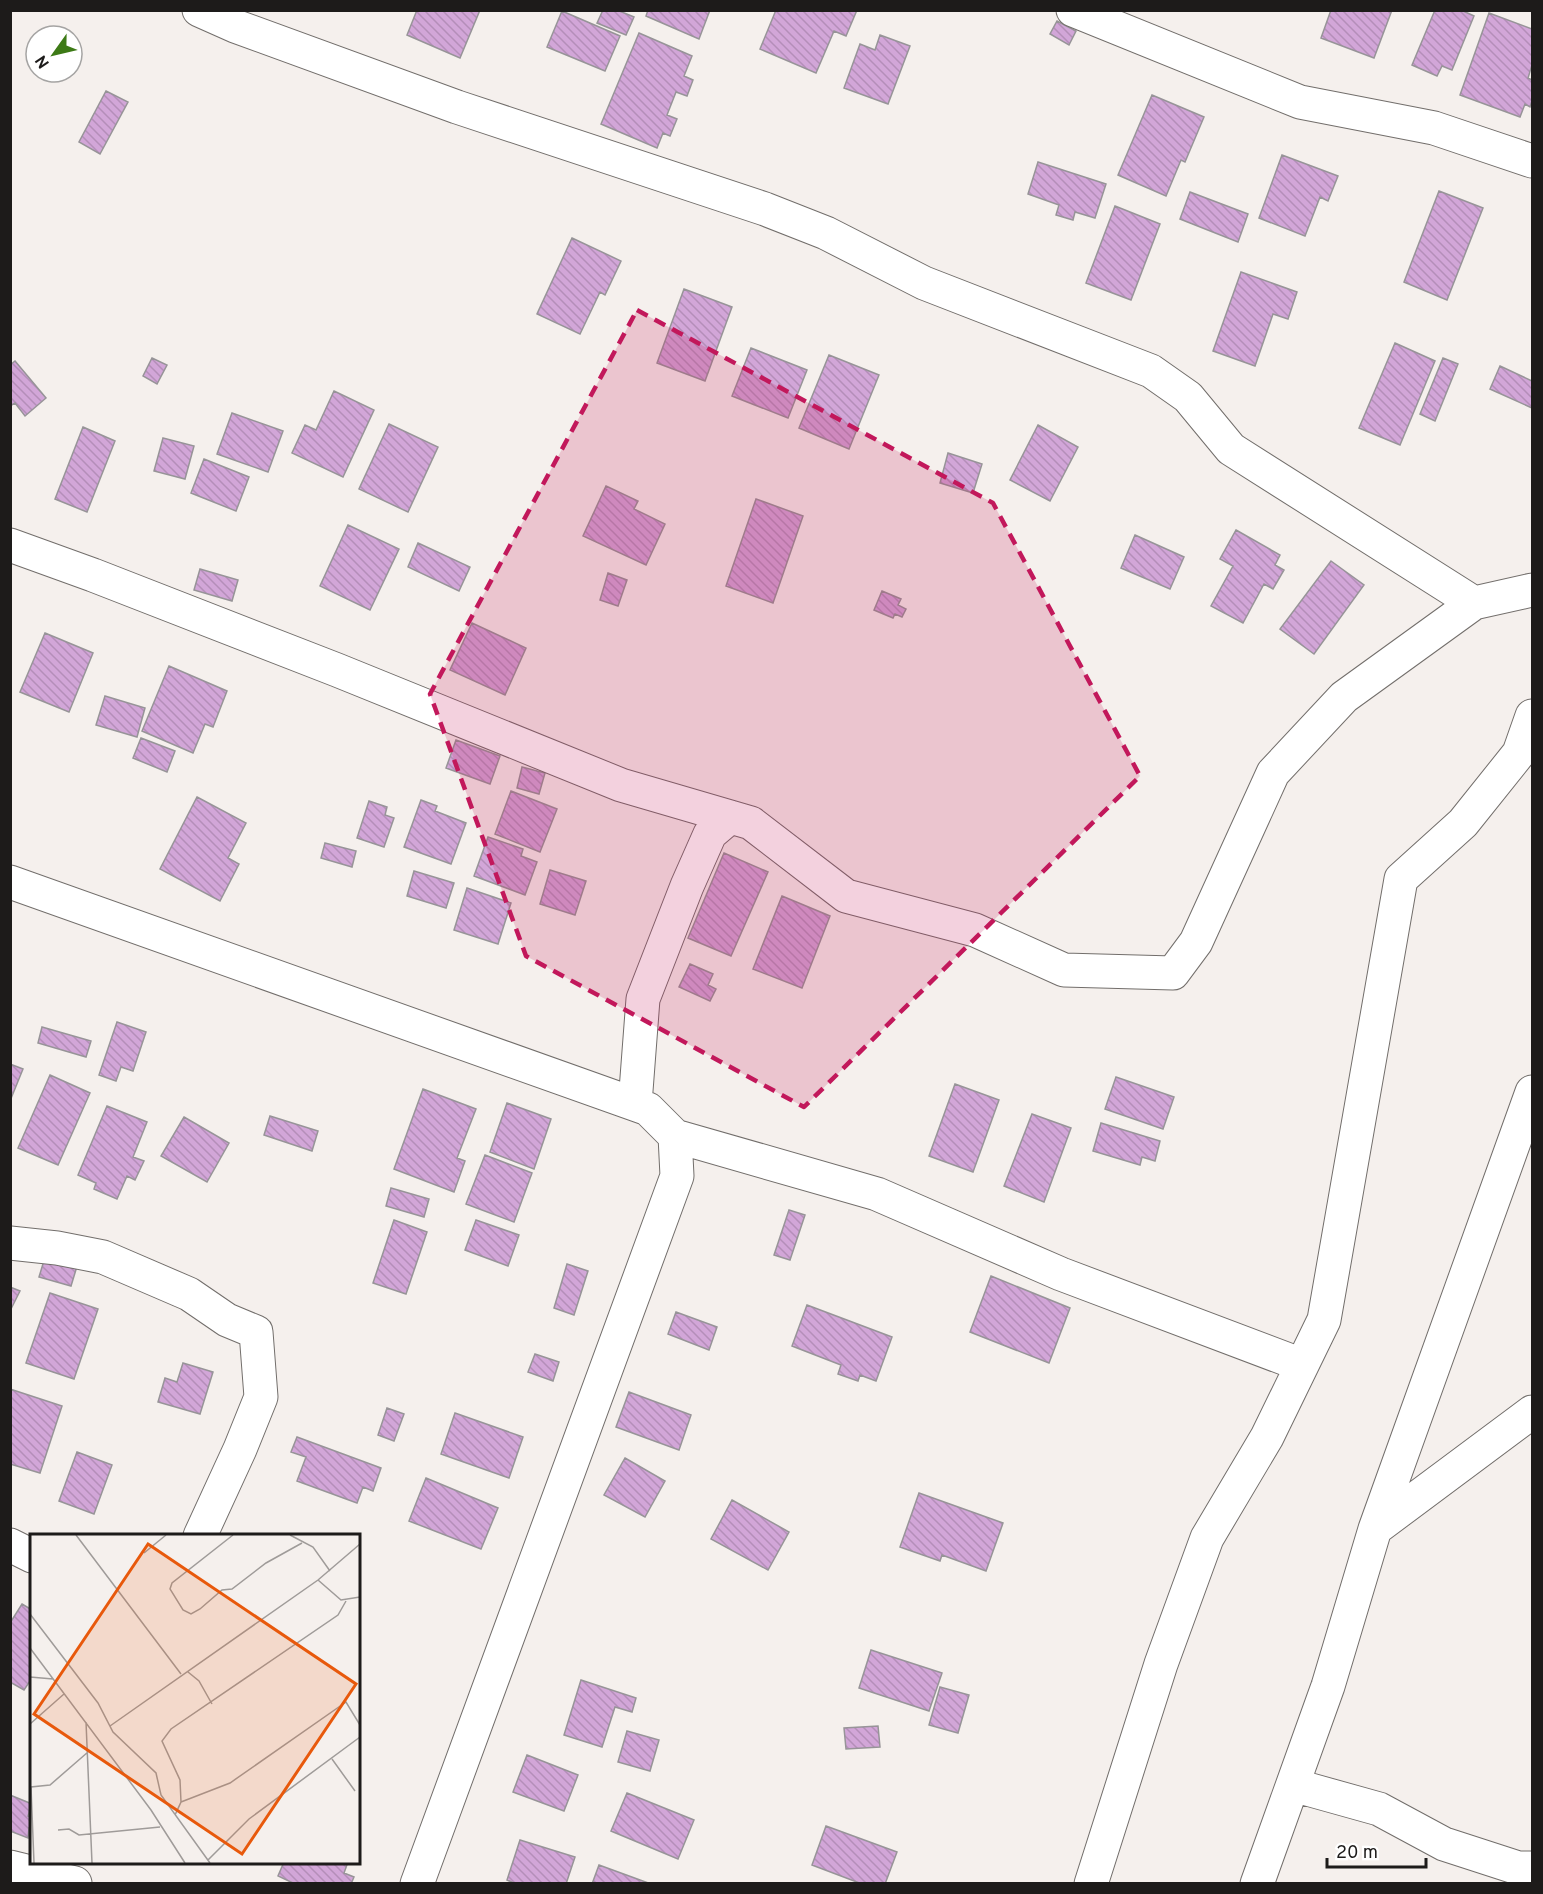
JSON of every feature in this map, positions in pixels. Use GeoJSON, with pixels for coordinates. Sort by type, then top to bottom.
{"type":"FeatureCollection","features":[{"type":"Feature","properties":{"kind":"street"},"geometry":{"type":"LineString","coordinates":[[199,10],[235,26],[457,107],[765,209],[826,233],[924,283],[1151,370],[1188,397],[1231,449],[1474,603]]}},
{"type":"Feature","properties":{"kind":"street"},"geometry":{"type":"LineString","coordinates":[[1073,10],[1300,102],[1434,128],[1533,161]]}},
{"type":"Feature","properties":{"kind":"street"},"geometry":{"type":"LineString","coordinates":[[10,545],[337,670],[621,785],[752,823],[846,896],[975,930],[1064,970],[1173,973],[1196,942],[1273,773],[1344,697],[1474,603],[1533,590]]}},
{"type":"Feature","properties":{"kind":"street"},"geometry":{"type":"LineString","coordinates":[[1091,1884],[1161,1664],[1207,1538],[1267,1437],[1323,1320],[1401,879],[1463,823],[1519,753],[1533,716]]}},
{"type":"Feature","properties":{"kind":"street"},"geometry":{"type":"LineString","coordinates":[[635,1104],[643,999],[710,834],[730,817]]}},
{"type":"Feature","properties":{"kind":"street"},"geometry":{"type":"LineString","coordinates":[[10,882],[635,1104],[648,1109],[675,1136],[877,1194],[1061,1274],[1302,1365]]}},
{"type":"Feature","properties":{"kind":"street"},"geometry":{"type":"LineString","coordinates":[[1257,1884],[1328,1686],[1375,1529],[1533,1092]]}},
{"type":"Feature","properties":{"kind":"street"},"geometry":{"type":"LineString","coordinates":[[417,1884],[677,1176],[675,1136]]}},
{"type":"Feature","properties":{"kind":"street"},"geometry":{"type":"LineString","coordinates":[[10,1243],[57,1248],[103,1257],[189,1294],[227,1320],[256,1332],[261,1397],[201,1534]]}},
{"type":"Feature","properties":{"kind":"street"},"geometry":{"type":"LineString","coordinates":[[1375,1529],[1533,1412]]}},
{"type":"Feature","properties":{"kind":"street"},"geometry":{"type":"LineString","coordinates":[[10,1545],[30,1555]]}},
{"type":"Feature","properties":{"kind":"street"},"geometry":{"type":"LineString","coordinates":[[1293,1785],[1378,1809],[1444,1844],[1518,1868],[1533,1868]]}},
{"type":"Feature","properties":{"kind":"street"},"geometry":{"type":"LineString","coordinates":[[10,1867],[75,1883]]}},
{"type":"Feature","properties":{"kind":"highlighted area"},"geometry":{"type":"Polygon","coordinates":[[[637,310],[993,503],[1140,776],[804,1107],[526,956],[430,694],[637,310]]]}},
{"type":"Feature","properties":{"kind":"building"},"geometry":{"type":"Polygon","coordinates":[[[417,10],[480,10],[460,58],[407,35],[417,10]]]}},
{"type":"Feature","properties":{"kind":"building"},"geometry":{"type":"Polygon","coordinates":[[[603,10],[617,10],[634,17],[626,35],[597,23],[603,10]]]}},
{"type":"Feature","properties":{"kind":"building"},"geometry":{"type":"Polygon","coordinates":[[[648,10],[710,10],[699,39],[646,16],[648,10]]]}},
{"type":"Feature","properties":{"kind":"building"},"geometry":{"type":"Polygon","coordinates":[[[776,10],[857,10],[846,36],[834,31],[816,73],[760,49],[776,10]]]}},
{"type":"Feature","properties":{"kind":"building"},"geometry":{"type":"Polygon","coordinates":[[[1331,10],[1392,10],[1374,58],[1321,38],[1331,10]]]}},
{"type":"Feature","properties":{"kind":"building"},"geometry":{"type":"Polygon","coordinates":[[[1435,10],[1461,10],[1474,16],[1452,70],[1442,66],[1437,76],[1412,65],[1435,10]]]}},
{"type":"Feature","properties":{"kind":"building"},"geometry":{"type":"Polygon","coordinates":[[[562,11],[620,36],[605,71],[547,47],[562,11]]]}},
{"type":"Feature","properties":{"kind":"building"},"geometry":{"type":"Polygon","coordinates":[[[1489,13],[1532,29],[1532,65],[1528,78],[1532,80],[1532,101],[1530,107],[1525,104],[1520,117],[1460,95],[1489,13]]]}},
{"type":"Feature","properties":{"kind":"building"},"geometry":{"type":"Polygon","coordinates":[[[1057,21],[1076,31],[1069,45],[1050,34],[1057,21]]]}},
{"type":"Feature","properties":{"kind":"building"},"geometry":{"type":"Polygon","coordinates":[[[639,33],[692,56],[684,76],[693,80],[687,96],[676,92],[667,115],[677,119],[670,136],[663,133],[657,148],[601,124],[639,33]]]}},
{"type":"Feature","properties":{"kind":"building"},"geometry":{"type":"Polygon","coordinates":[[[880,35],[910,46],[888,104],[844,88],[860,44],[875,50],[880,35]]]}},
{"type":"Feature","properties":{"kind":"building"},"geometry":{"type":"Polygon","coordinates":[[[106,91],[128,102],[100,154],[79,142],[106,91]]]}},
{"type":"Feature","properties":{"kind":"building"},"geometry":{"type":"Polygon","coordinates":[[[1152,95],[1204,117],[1185,162],[1181,160],[1166,196],[1118,175],[1152,95]]]}},
{"type":"Feature","properties":{"kind":"building"},"geometry":{"type":"Polygon","coordinates":[[[1282,155],[1338,176],[1328,201],[1320,197],[1305,236],[1259,218],[1282,155]]]}},
{"type":"Feature","properties":{"kind":"building"},"geometry":{"type":"Polygon","coordinates":[[[1038,162],[1106,184],[1095,218],[1075,212],[1073,220],[1056,215],[1059,205],[1028,194],[1038,162]]]}},
{"type":"Feature","properties":{"kind":"building"},"geometry":{"type":"Polygon","coordinates":[[[1439,191],[1483,208],[1447,300],[1404,282],[1439,191]]]}},
{"type":"Feature","properties":{"kind":"building"},"geometry":{"type":"Polygon","coordinates":[[[1190,192],[1248,214],[1238,242],[1180,219],[1190,192]]]}},
{"type":"Feature","properties":{"kind":"building"},"geometry":{"type":"Polygon","coordinates":[[[1115,206],[1160,224],[1131,300],[1086,283],[1115,206]]]}},
{"type":"Feature","properties":{"kind":"building"},"geometry":{"type":"Polygon","coordinates":[[[572,238],[621,261],[605,295],[600,292],[580,334],[537,314],[572,238]]]}},
{"type":"Feature","properties":{"kind":"building"},"geometry":{"type":"Polygon","coordinates":[[[1241,272],[1297,292],[1288,319],[1273,314],[1255,366],[1213,351],[1241,272]]]}},
{"type":"Feature","properties":{"kind":"building"},"geometry":{"type":"Polygon","coordinates":[[[684,289],[732,307],[705,381],[657,363],[684,289]]]}},
{"type":"Feature","properties":{"kind":"building"},"geometry":{"type":"Polygon","coordinates":[[[1395,343],[1435,361],[1400,445],[1359,428],[1395,343]]]}},
{"type":"Feature","properties":{"kind":"building"},"geometry":{"type":"Polygon","coordinates":[[[751,348],[807,370],[788,418],[732,396],[751,348]]]}},
{"type":"Feature","properties":{"kind":"building"},"geometry":{"type":"Polygon","coordinates":[[[829,355],[879,375],[849,449],[799,428],[829,355]]]}},
{"type":"Feature","properties":{"kind":"building"},"geometry":{"type":"Polygon","coordinates":[[[152,358],[167,365],[157,384],[143,376],[152,358]]]}},
{"type":"Feature","properties":{"kind":"building"},"geometry":{"type":"Polygon","coordinates":[[[1443,358],[1458,364],[1435,421],[1420,414],[1443,358]]]}},
{"type":"Feature","properties":{"kind":"building"},"geometry":{"type":"Polygon","coordinates":[[[15,361],[46,398],[25,416],[15,403],[10,406],[10,365],[15,361]]]}},
{"type":"Feature","properties":{"kind":"building"},"geometry":{"type":"Polygon","coordinates":[[[1500,366],[1532,381],[1532,408],[1490,389],[1500,366]]]}},
{"type":"Feature","properties":{"kind":"building"},"geometry":{"type":"Polygon","coordinates":[[[334,391],[374,410],[343,477],[292,453],[305,425],[316,430],[334,391]]]}},
{"type":"Feature","properties":{"kind":"building"},"geometry":{"type":"Polygon","coordinates":[[[232,413],[283,431],[268,472],[217,454],[232,413]]]}},
{"type":"Feature","properties":{"kind":"building"},"geometry":{"type":"Polygon","coordinates":[[[389,424],[438,447],[408,512],[359,489],[389,424]]]}},
{"type":"Feature","properties":{"kind":"building"},"geometry":{"type":"Polygon","coordinates":[[[1038,425],[1078,447],[1050,501],[1010,480],[1038,425]]]}},
{"type":"Feature","properties":{"kind":"building"},"geometry":{"type":"Polygon","coordinates":[[[83,427],[115,441],[87,512],[55,499],[83,427]]]}},
{"type":"Feature","properties":{"kind":"building"},"geometry":{"type":"Polygon","coordinates":[[[163,438],[194,446],[185,479],[154,471],[163,438]]]}},
{"type":"Feature","properties":{"kind":"building"},"geometry":{"type":"Polygon","coordinates":[[[948,453],[982,464],[973,493],[940,483],[948,453]]]}},
{"type":"Feature","properties":{"kind":"building"},"geometry":{"type":"Polygon","coordinates":[[[204,459],[249,477],[236,511],[191,493],[204,459]]]}},
{"type":"Feature","properties":{"kind":"building"},"geometry":{"type":"Polygon","coordinates":[[[606,486],[638,501],[634,509],[665,524],[646,565],[583,536],[606,486]]]}},
{"type":"Feature","properties":{"kind":"building"},"geometry":{"type":"Polygon","coordinates":[[[756,499],[803,516],[773,603],[726,586],[756,499]]]}},
{"type":"Feature","properties":{"kind":"building"},"geometry":{"type":"Polygon","coordinates":[[[348,525],[399,549],[370,610],[320,586],[348,525]]]}},
{"type":"Feature","properties":{"kind":"building"},"geometry":{"type":"Polygon","coordinates":[[[1236,530],[1280,555],[1275,565],[1284,570],[1273,589],[1264,584],[1243,623],[1211,606],[1233,566],[1220,559],[1236,530]]]}},
{"type":"Feature","properties":{"kind":"building"},"geometry":{"type":"Polygon","coordinates":[[[1135,535],[1184,557],[1170,589],[1121,568],[1135,535]]]}},
{"type":"Feature","properties":{"kind":"building"},"geometry":{"type":"Polygon","coordinates":[[[418,543],[470,567],[459,591],[408,567],[418,543]]]}},
{"type":"Feature","properties":{"kind":"building"},"geometry":{"type":"Polygon","coordinates":[[[1331,561],[1364,585],[1314,654],[1280,629],[1331,561]]]}},
{"type":"Feature","properties":{"kind":"building"},"geometry":{"type":"Polygon","coordinates":[[[200,569],[238,580],[232,601],[194,590],[200,569]]]}},
{"type":"Feature","properties":{"kind":"building"},"geometry":{"type":"Polygon","coordinates":[[[608,573],[627,580],[618,606],[600,600],[608,573]]]}},
{"type":"Feature","properties":{"kind":"building"},"geometry":{"type":"Polygon","coordinates":[[[882,591],[901,599],[898,605],[906,609],[902,617],[895,614],[893,618],[874,610],[882,591]]]}},
{"type":"Feature","properties":{"kind":"building"},"geometry":{"type":"Polygon","coordinates":[[[472,623],[526,648],[505,695],[450,670],[472,623]]]}},
{"type":"Feature","properties":{"kind":"building"},"geometry":{"type":"Polygon","coordinates":[[[45,633],[93,653],[69,712],[20,692],[45,633]]]}},
{"type":"Feature","properties":{"kind":"building"},"geometry":{"type":"Polygon","coordinates":[[[169,666],[227,691],[213,727],[205,724],[193,753],[142,731],[169,666]]]}},
{"type":"Feature","properties":{"kind":"building"},"geometry":{"type":"Polygon","coordinates":[[[105,696],[145,708],[137,737],[96,725],[105,696]]]}},
{"type":"Feature","properties":{"kind":"building"},"geometry":{"type":"Polygon","coordinates":[[[141,738],[175,751],[167,772],[133,758],[141,738]]]}},
{"type":"Feature","properties":{"kind":"building"},"geometry":{"type":"Polygon","coordinates":[[[456,740],[500,756],[490,784],[446,768],[456,740]]]}},
{"type":"Feature","properties":{"kind":"building"},"geometry":{"type":"Polygon","coordinates":[[[522,767],[545,773],[539,794],[517,788],[522,767]]]}},
{"type":"Feature","properties":{"kind":"building"},"geometry":{"type":"Polygon","coordinates":[[[511,791],[557,809],[540,852],[495,834],[511,791]]]}},
{"type":"Feature","properties":{"kind":"building"},"geometry":{"type":"Polygon","coordinates":[[[197,797],[246,823],[228,858],[239,864],[220,901],[160,869],[197,797]]]}},
{"type":"Feature","properties":{"kind":"building"},"geometry":{"type":"Polygon","coordinates":[[[421,800],[437,806],[435,811],[466,823],[451,864],[404,847],[421,800]]]}},
{"type":"Feature","properties":{"kind":"building"},"geometry":{"type":"Polygon","coordinates":[[[369,801],[387,807],[385,815],[394,818],[384,847],[357,838],[369,801]]]}},
{"type":"Feature","properties":{"kind":"building"},"geometry":{"type":"Polygon","coordinates":[[[488,837],[523,849],[521,856],[537,862],[525,895],[474,876],[488,837]]]}},
{"type":"Feature","properties":{"kind":"building"},"geometry":{"type":"Polygon","coordinates":[[[325,843],[356,851],[352,867],[321,858],[325,843]]]}},
{"type":"Feature","properties":{"kind":"building"},"geometry":{"type":"Polygon","coordinates":[[[724,853],[768,872],[731,956],[688,938],[724,853]]]}},
{"type":"Feature","properties":{"kind":"building"},"geometry":{"type":"Polygon","coordinates":[[[550,870],[586,881],[575,915],[540,904],[550,870]]]}},
{"type":"Feature","properties":{"kind":"building"},"geometry":{"type":"Polygon","coordinates":[[[414,871],[454,883],[446,908],[407,896],[414,871]]]}},
{"type":"Feature","properties":{"kind":"building"},"geometry":{"type":"Polygon","coordinates":[[[467,888],[511,903],[498,944],[454,930],[467,888]]]}},
{"type":"Feature","properties":{"kind":"building"},"geometry":{"type":"Polygon","coordinates":[[[782,896],[830,916],[802,988],[753,969],[782,896]]]}},
{"type":"Feature","properties":{"kind":"building"},"geometry":{"type":"Polygon","coordinates":[[[690,964],[713,974],[708,985],[716,989],[710,1001],[679,987],[690,964]]]}},
{"type":"Feature","properties":{"kind":"building"},"geometry":{"type":"Polygon","coordinates":[[[117,1022],[146,1032],[133,1071],[121,1067],[116,1081],[99,1075],[117,1022]]]}},
{"type":"Feature","properties":{"kind":"building"},"geometry":{"type":"Polygon","coordinates":[[[42,1027],[91,1041],[86,1057],[38,1043],[42,1027]]]}},
{"type":"Feature","properties":{"kind":"building"},"geometry":{"type":"Polygon","coordinates":[[[10,1064],[23,1069],[10,1101],[10,1064]]]}},
{"type":"Feature","properties":{"kind":"building"},"geometry":{"type":"Polygon","coordinates":[[[50,1075],[90,1093],[58,1165],[18,1148],[50,1075]]]}},
{"type":"Feature","properties":{"kind":"building"},"geometry":{"type":"Polygon","coordinates":[[[1116,1077],[1174,1097],[1163,1129],[1105,1109],[1116,1077]]]}},
{"type":"Feature","properties":{"kind":"building"},"geometry":{"type":"Polygon","coordinates":[[[955,1084],[999,1100],[973,1172],[929,1156],[955,1084]]]}},
{"type":"Feature","properties":{"kind":"building"},"geometry":{"type":"Polygon","coordinates":[[[423,1089],[476,1109],[457,1158],[465,1161],[454,1192],[394,1169],[423,1089]]]}},
{"type":"Feature","properties":{"kind":"building"},"geometry":{"type":"Polygon","coordinates":[[[507,1103],[551,1119],[534,1169],[490,1152],[507,1103]]]}},
{"type":"Feature","properties":{"kind":"building"},"geometry":{"type":"Polygon","coordinates":[[[107,1106],[147,1122],[133,1157],[144,1161],[135,1180],[127,1176],[117,1199],[94,1189],[96,1183],[78,1175],[107,1106]]]}},
{"type":"Feature","properties":{"kind":"building"},"geometry":{"type":"Polygon","coordinates":[[[1032,1114],[1071,1128],[1044,1202],[1004,1186],[1032,1114]]]}},
{"type":"Feature","properties":{"kind":"building"},"geometry":{"type":"Polygon","coordinates":[[[270,1116],[318,1131],[312,1151],[264,1135],[270,1116]]]}},
{"type":"Feature","properties":{"kind":"building"},"geometry":{"type":"Polygon","coordinates":[[[184,1117],[229,1143],[207,1182],[161,1156],[184,1117]]]}},
{"type":"Feature","properties":{"kind":"building"},"geometry":{"type":"Polygon","coordinates":[[[1101,1123],[1160,1141],[1155,1161],[1142,1157],[1140,1165],[1093,1151],[1101,1123]]]}},
{"type":"Feature","properties":{"kind":"building"},"geometry":{"type":"Polygon","coordinates":[[[485,1155],[532,1173],[514,1222],[466,1204],[485,1155]]]}},
{"type":"Feature","properties":{"kind":"building"},"geometry":{"type":"Polygon","coordinates":[[[391,1188],[429,1199],[424,1217],[386,1206],[391,1188]]]}},
{"type":"Feature","properties":{"kind":"building"},"geometry":{"type":"Polygon","coordinates":[[[789,1210],[805,1215],[790,1260],[774,1255],[789,1210]]]}},
{"type":"Feature","properties":{"kind":"building"},"geometry":{"type":"Polygon","coordinates":[[[394,1220],[427,1232],[406,1294],[373,1283],[394,1220]]]}},
{"type":"Feature","properties":{"kind":"building"},"geometry":{"type":"Polygon","coordinates":[[[476,1220],[519,1235],[508,1266],[465,1250],[476,1220]]]}},
{"type":"Feature","properties":{"kind":"building"},"geometry":{"type":"Polygon","coordinates":[[[46,1254],[78,1263],[71,1286],[39,1277],[46,1254]]]}},
{"type":"Feature","properties":{"kind":"building"},"geometry":{"type":"Polygon","coordinates":[[[567,1264],[588,1271],[574,1315],[554,1308],[567,1264]]]}},
{"type":"Feature","properties":{"kind":"building"},"geometry":{"type":"Polygon","coordinates":[[[991,1276],[1070,1308],[1049,1363],[970,1332],[991,1276]]]}},
{"type":"Feature","properties":{"kind":"building"},"geometry":{"type":"Polygon","coordinates":[[[10,1287],[20,1291],[10,1311],[10,1287]]]}},
{"type":"Feature","properties":{"kind":"building"},"geometry":{"type":"Polygon","coordinates":[[[50,1293],[98,1309],[74,1379],[26,1363],[50,1293]]]}},
{"type":"Feature","properties":{"kind":"building"},"geometry":{"type":"Polygon","coordinates":[[[807,1305],[892,1337],[876,1381],[860,1375],[858,1381],[838,1374],[841,1365],[792,1346],[807,1305]]]}},
{"type":"Feature","properties":{"kind":"building"},"geometry":{"type":"Polygon","coordinates":[[[676,1312],[717,1327],[709,1350],[668,1334],[676,1312]]]}},
{"type":"Feature","properties":{"kind":"building"},"geometry":{"type":"Polygon","coordinates":[[[535,1354],[559,1362],[553,1381],[528,1372],[535,1354]]]}},
{"type":"Feature","properties":{"kind":"building"},"geometry":{"type":"Polygon","coordinates":[[[183,1363],[213,1372],[200,1414],[158,1402],[165,1378],[177,1382],[183,1363]]]}},
{"type":"Feature","properties":{"kind":"building"},"geometry":{"type":"Polygon","coordinates":[[[10,1389],[62,1406],[40,1473],[10,1464],[10,1389]]]}},
{"type":"Feature","properties":{"kind":"building"},"geometry":{"type":"Polygon","coordinates":[[[629,1392],[691,1415],[679,1450],[616,1427],[629,1392]]]}},
{"type":"Feature","properties":{"kind":"building"},"geometry":{"type":"Polygon","coordinates":[[[387,1408],[404,1414],[394,1441],[378,1435],[387,1408]]]}},
{"type":"Feature","properties":{"kind":"building"},"geometry":{"type":"Polygon","coordinates":[[[455,1413],[523,1437],[509,1478],[441,1454],[455,1413]]]}},
{"type":"Feature","properties":{"kind":"building"},"geometry":{"type":"Polygon","coordinates":[[[297,1437],[381,1468],[373,1491],[363,1487],[357,1503],[297,1481],[306,1457],[291,1452],[297,1437]]]}},
{"type":"Feature","properties":{"kind":"building"},"geometry":{"type":"Polygon","coordinates":[[[77,1452],[112,1465],[94,1514],[59,1501],[77,1452]]]}},
{"type":"Feature","properties":{"kind":"building"},"geometry":{"type":"Polygon","coordinates":[[[625,1458],[665,1481],[645,1517],[604,1495],[625,1458]]]}},
{"type":"Feature","properties":{"kind":"building"},"geometry":{"type":"Polygon","coordinates":[[[426,1478],[498,1508],[481,1549],[409,1521],[426,1478]]]}},
{"type":"Feature","properties":{"kind":"building"},"geometry":{"type":"Polygon","coordinates":[[[919,1493],[1003,1523],[986,1571],[942,1555],[940,1561],[900,1547],[919,1493]]]}},
{"type":"Feature","properties":{"kind":"building"},"geometry":{"type":"Polygon","coordinates":[[[732,1500],[789,1532],[768,1570],[711,1539],[732,1500]]]}},
{"type":"Feature","properties":{"kind":"building"},"geometry":{"type":"Polygon","coordinates":[[[22,1604],[30,1609],[30,1681],[24,1690],[10,1682],[10,1623],[22,1604]]]}},
{"type":"Feature","properties":{"kind":"building"},"geometry":{"type":"Polygon","coordinates":[[[871,1650],[942,1673],[929,1711],[859,1688],[871,1650]]]}},
{"type":"Feature","properties":{"kind":"building"},"geometry":{"type":"Polygon","coordinates":[[[581,1680],[636,1698],[632,1712],[615,1707],[602,1747],[564,1735],[581,1680]]]}},
{"type":"Feature","properties":{"kind":"building"},"geometry":{"type":"Polygon","coordinates":[[[940,1687],[969,1695],[958,1733],[929,1725],[940,1687]]]}},
{"type":"Feature","properties":{"kind":"building"},"geometry":{"type":"Polygon","coordinates":[[[878,1726],[880,1747],[846,1749],[844,1728],[878,1726]]]}},
{"type":"Feature","properties":{"kind":"building"},"geometry":{"type":"Polygon","coordinates":[[[627,1731],[659,1740],[650,1771],[618,1762],[627,1731]]]}},
{"type":"Feature","properties":{"kind":"building"},"geometry":{"type":"Polygon","coordinates":[[[527,1755],[578,1775],[564,1811],[513,1792],[527,1755]]]}},
{"type":"Feature","properties":{"kind":"building"},"geometry":{"type":"Polygon","coordinates":[[[627,1793],[694,1820],[678,1859],[611,1831],[627,1793]]]}},
{"type":"Feature","properties":{"kind":"building"},"geometry":{"type":"Polygon","coordinates":[[[10,1795],[30,1803],[28,1816],[30,1817],[30,1828],[28,1838],[10,1831],[10,1795]]]}},
{"type":"Feature","properties":{"kind":"building"},"geometry":{"type":"Polygon","coordinates":[[[826,1826],[897,1852],[885,1884],[862,1884],[812,1865],[826,1826]]]}},
{"type":"Feature","properties":{"kind":"building"},"geometry":{"type":"Polygon","coordinates":[[[520,1840],[575,1857],[566,1884],[516,1884],[507,1880],[520,1840]]]}},
{"type":"Feature","properties":{"kind":"building"},"geometry":{"type":"Polygon","coordinates":[[[283,1864],[347,1864],[344,1873],[354,1877],[351,1884],[295,1884],[278,1876],[283,1864]]]}},
{"type":"Feature","properties":{"kind":"building"},"geometry":{"type":"Polygon","coordinates":[[[599,1865],[651,1884],[592,1884],[599,1865]]]}}]}
